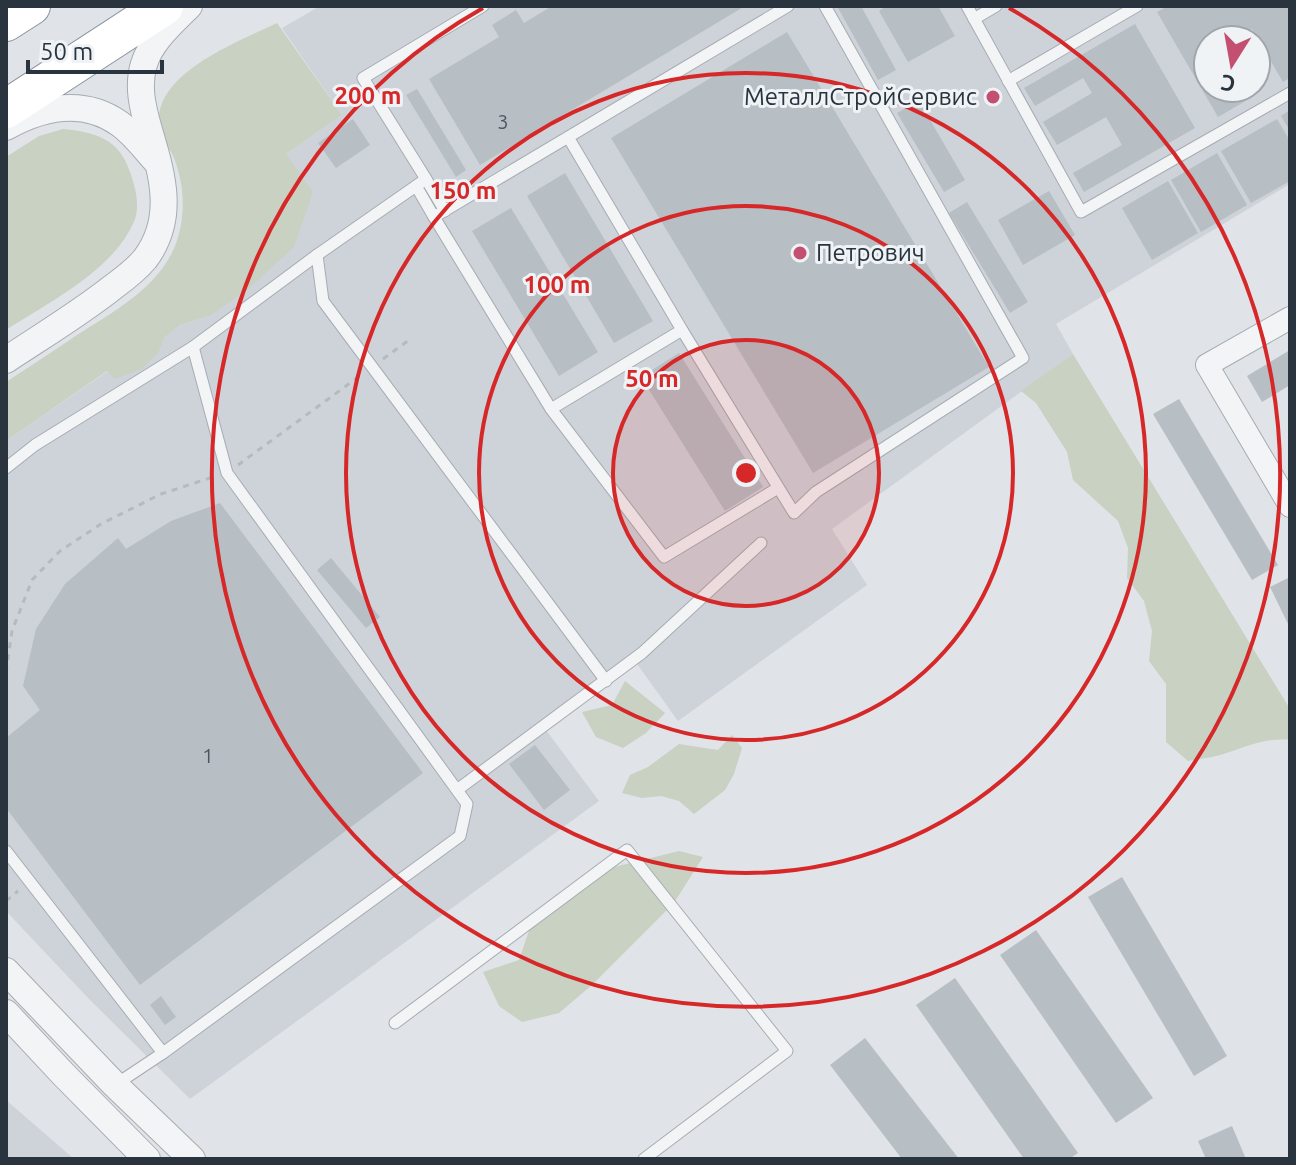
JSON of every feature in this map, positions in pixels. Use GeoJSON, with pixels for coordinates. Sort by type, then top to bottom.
{"type":"FeatureCollection","features":[{"type":"Feature","properties":{"kind":"highway"},"geometry":{"type":"LineString","coordinates":[[6,22],[31,6]]}},
{"type":"Feature","properties":{"kind":"highway"},"geometry":{"type":"LineString","coordinates":[[6,109],[164,6]]}},
{"type":"Feature","properties":{"kind":"street"},"geometry":{"type":"LineString","coordinates":[[6,360],[97,300],[130,274],[157,239],[164,215],[165,192],[143,112],[140,84],[144,63],[153,44],[189,6]]}},
{"type":"Feature","properties":{"kind":"street"},"geometry":{"type":"LineString","coordinates":[[6,127],[21,118],[51,109],[76,106],[98,112],[119,123],[158,163]]}},
{"type":"Feature","properties":{"kind":"street"},"geometry":{"type":"LineString","coordinates":[[1290,318],[1207,365],[1290,506]]}},
{"type":"Feature","properties":{"kind":"street"},"geometry":{"type":"LineString","coordinates":[[6,971],[115,1085],[192,1159]]}},
{"type":"Feature","properties":{"kind":"street"},"geometry":{"type":"LineString","coordinates":[[6,1013],[147,1159]]}},
{"type":"Feature","properties":{"kind":"lane"},"geometry":{"type":"LineString","coordinates":[[483,6],[363,78],[551,409],[664,557],[778,488]]}},
{"type":"Feature","properties":{"kind":"lane"},"geometry":{"type":"LineString","coordinates":[[440,214],[788,6]]}},
{"type":"Feature","properties":{"kind":"lane"},"geometry":{"type":"LineString","coordinates":[[568,137],[794,513],[816,492],[1023,358],[825,6]]}},
{"type":"Feature","properties":{"kind":"lane"},"geometry":{"type":"LineString","coordinates":[[967,6],[1081,212],[1290,93]]}},
{"type":"Feature","properties":{"kind":"lane"},"geometry":{"type":"LineString","coordinates":[[974,19],[996,6]]}},
{"type":"Feature","properties":{"kind":"lane"},"geometry":{"type":"LineString","coordinates":[[1008,81],[1137,6]]}},
{"type":"Feature","properties":{"kind":"lane"},"geometry":{"type":"LineString","coordinates":[[6,468],[35,445],[193,347],[421,183]]}},
{"type":"Feature","properties":{"kind":"lane"},"geometry":{"type":"LineString","coordinates":[[317,255],[323,301],[606,681]]}},
{"type":"Feature","properties":{"kind":"lane"},"geometry":{"type":"LineString","coordinates":[[551,409],[682,330]]}},
{"type":"Feature","properties":{"kind":"lane"},"geometry":{"type":"LineString","coordinates":[[115,1085],[460,836],[467,804],[227,473],[193,347]]}},
{"type":"Feature","properties":{"kind":"lane"},"geometry":{"type":"LineString","coordinates":[[457,790],[642,653],[761,543]]}},
{"type":"Feature","properties":{"kind":"lane"},"geometry":{"type":"LineString","coordinates":[[395,1023],[627,850],[787,1051],[644,1159]]}},
{"type":"Feature","properties":{"kind":"lane"},"geometry":{"type":"LineString","coordinates":[[6,851],[163,1053]]}},
{"type":"Feature","properties":{"kind":"path"},"geometry":{"type":"LineString","coordinates":[[6,672],[12,631],[32,580],[60,551],[101,524],[161,494],[227,473],[409,340]]}},
{"type":"Feature","properties":{"kind":"shaded area"},"geometry":{"type":"Polygon","coordinates":[[[320,6],[1290,6],[1290,184],[1056,324],[1073,354],[832,529],[867,585],[678,721],[637,664],[546,730],[599,801],[190,1099],[6,911],[6,441],[108,371],[159,352],[165,337],[180,325],[209,316],[286,154],[342,115],[282,28],[320,6]]]}},
{"type":"Feature","properties":{"kind":"shaded area"},"geometry":{"type":"Polygon","coordinates":[[[6,1100],[74,1159],[6,1159],[6,1100]]]}},
{"type":"Feature","properties":{"kind":"green space"},"geometry":{"type":"Polygon","coordinates":[[[277,23],[342,115],[286,154],[313,192],[294,247],[246,291],[209,316],[180,325],[165,337],[159,352],[142,369],[115,379],[107,371],[6,441],[6,382],[133,298],[158,274],[175,246],[183,202],[178,169],[160,130],[160,110],[168,93],[181,77],[199,63],[277,23]]]}},
{"type":"Feature","properties":{"kind":"green space"},"geometry":{"type":"Polygon","coordinates":[[[63,129],[95,135],[119,151],[135,189],[135,219],[125,237],[97,269],[6,330],[6,157],[39,136],[63,129]]]}},
{"type":"Feature","properties":{"kind":"green space"},"geometry":{"type":"Polygon","coordinates":[[[1073,354],[1290,709],[1290,740],[1263,742],[1188,761],[1166,742],[1166,684],[1149,661],[1152,631],[1144,601],[1127,578],[1128,548],[1118,521],[1073,480],[1067,452],[1036,403],[1021,391],[1073,354]]]}},
{"type":"Feature","properties":{"kind":"green space"},"geometry":{"type":"Polygon","coordinates":[[[625,681],[665,713],[646,733],[623,748],[596,737],[582,712],[612,705],[625,681]]]}},
{"type":"Feature","properties":{"kind":"green space"},"geometry":{"type":"Polygon","coordinates":[[[732,735],[742,748],[734,774],[725,790],[694,814],[679,801],[661,796],[642,798],[622,793],[630,775],[648,767],[679,744],[718,750],[732,735]]]}},
{"type":"Feature","properties":{"kind":"green space"},"geometry":{"type":"Polygon","coordinates":[[[679,851],[703,857],[674,903],[592,985],[559,1013],[522,1022],[499,1006],[483,972],[519,960],[531,925],[556,895],[594,872],[679,851]]]}},
{"type":"Feature","properties":{"kind":"building"},"geometry":{"type":"Polygon","coordinates":[[[552,6],[745,6],[480,165],[429,79],[499,37],[492,25],[516,10],[524,23],[552,6]]]}},
{"type":"Feature","properties":{"kind":"building"},"geometry":{"type":"Polygon","coordinates":[[[837,6],[861,6],[896,70],[878,80],[837,6]]]}},
{"type":"Feature","properties":{"kind":"building"},"geometry":{"type":"Polygon","coordinates":[[[887,6],[938,6],[955,36],[908,62],[879,11],[887,6]]]}},
{"type":"Feature","properties":{"kind":"building"},"geometry":{"type":"Polygon","coordinates":[[[1168,6],[1290,6],[1290,78],[1283,82],[1272,63],[1272,24],[1192,24],[1192,72],[1157,12],[1168,6]]]}},
{"type":"Feature","properties":{"kind":"building"},"geometry":{"type":"Polygon","coordinates":[[[1135,24],[1195,128],[1084,192],[1073,173],[1122,145],[1106,117],[1057,145],[1043,122],[1092,93],[1083,78],[1035,106],[1024,88],[1135,24]]]}},
{"type":"Feature","properties":{"kind":"building","name":"Петрович"},"geometry":{"type":"Polygon","coordinates":[[[787,32],[989,367],[813,473],[611,138],[787,32]]]}},
{"type":"Feature","properties":{"kind":"building"},"geometry":{"type":"Polygon","coordinates":[[[417,89],[466,170],[456,177],[406,95],[417,89]]]}},
{"type":"Feature","properties":{"kind":"building"},"geometry":{"type":"Polygon","coordinates":[[[919,101],[965,180],[944,192],[897,113],[919,101]]]}},
{"type":"Feature","properties":{"kind":"building"},"geometry":{"type":"Polygon","coordinates":[[[1210,104],[1240,104],[1218,117],[1210,104]]]}},
{"type":"Feature","properties":{"kind":"building"},"geometry":{"type":"Polygon","coordinates":[[[1290,110],[1290,131],[1281,116],[1290,110]]]}},
{"type":"Feature","properties":{"kind":"building"},"geometry":{"type":"Polygon","coordinates":[[[353,119],[370,145],[336,168],[318,143],[353,119]]]}},
{"type":"Feature","properties":{"kind":"building"},"geometry":{"type":"Polygon","coordinates":[[[1277,119],[1290,141],[1290,181],[1251,203],[1221,151],[1277,119]]]}},
{"type":"Feature","properties":{"kind":"building"},"geometry":{"type":"Polygon","coordinates":[[[1217,153],[1247,205],[1201,232],[1171,180],[1217,153]]]}},
{"type":"Feature","properties":{"kind":"building"},"geometry":{"type":"Polygon","coordinates":[[[565,173],[653,321],[614,343],[527,196],[565,173]]]}},
{"type":"Feature","properties":{"kind":"building"},"geometry":{"type":"Polygon","coordinates":[[[1168,181],[1198,233],[1152,260],[1122,208],[1168,181]]]}},
{"type":"Feature","properties":{"kind":"building"},"geometry":{"type":"Polygon","coordinates":[[[1049,191],[1075,235],[1023,265],[998,220],[1049,191]]]}},
{"type":"Feature","properties":{"kind":"building"},"geometry":{"type":"Polygon","coordinates":[[[967,202],[1028,302],[1010,313],[949,213],[967,202]]]}},
{"type":"Feature","properties":{"kind":"building"},"geometry":{"type":"Polygon","coordinates":[[[511,208],[598,352],[559,376],[472,231],[511,208]]]}},
{"type":"Feature","properties":{"kind":"building"},"geometry":{"type":"Polygon","coordinates":[[[1290,350],[1290,385],[1262,402],[1247,376],[1290,350]]]}},
{"type":"Feature","properties":{"kind":"building"},"geometry":{"type":"Polygon","coordinates":[[[679,353],[763,487],[725,511],[641,377],[679,353]]]}},
{"type":"Feature","properties":{"kind":"building"},"geometry":{"type":"Polygon","coordinates":[[[1179,399],[1278,565],[1252,580],[1153,414],[1179,399]]]}},
{"type":"Feature","properties":{"kind":"building"},"geometry":{"type":"Polygon","coordinates":[[[220,503],[423,773],[140,985],[6,808],[6,738],[40,710],[23,686],[36,629],[65,584],[118,538],[126,549],[171,521],[220,503]]]}},
{"type":"Feature","properties":{"kind":"building"},"geometry":{"type":"Polygon","coordinates":[[[331,558],[380,617],[366,628],[317,570],[331,558]]]}},
{"type":"Feature","properties":{"kind":"building"},"geometry":{"type":"Polygon","coordinates":[[[1290,577],[1290,628],[1270,587],[1290,577]]]}},
{"type":"Feature","properties":{"kind":"building"},"geometry":{"type":"Polygon","coordinates":[[[535,745],[570,790],[544,810],[509,764],[535,745]]]}},
{"type":"Feature","properties":{"kind":"building"},"geometry":{"type":"Polygon","coordinates":[[[1122,877],[1227,1056],[1194,1076],[1088,897],[1122,877]]]}},
{"type":"Feature","properties":{"kind":"building"},"geometry":{"type":"Polygon","coordinates":[[[1036,930],[1153,1098],[1116,1123],[1000,955],[1036,930]]]}},
{"type":"Feature","properties":{"kind":"building"},"geometry":{"type":"Polygon","coordinates":[[[955,978],[1078,1153],[1069,1159],[1024,1159],[916,1005],[955,978]]]}},
{"type":"Feature","properties":{"kind":"building"},"geometry":{"type":"Polygon","coordinates":[[[161,996],[176,1017],[165,1025],[150,1005],[161,996]]]}},
{"type":"Feature","properties":{"kind":"building"},"geometry":{"type":"Polygon","coordinates":[[[865,1038],[959,1159],[902,1159],[830,1065],[865,1038]]]}},
{"type":"Feature","properties":{"kind":"building"},"geometry":{"type":"Polygon","coordinates":[[[1232,1126],[1246,1159],[1206,1159],[1198,1141],[1232,1126]]]}},
{"type":"Feature","properties":{"kind":"place","name":"МеталлСтройСервис"},"geometry":{"type":"Point","coordinates":[993,97]}},
{"type":"Feature","properties":{"kind":"place","name":"Петрович"},"geometry":{"type":"Point","coordinates":[800,253]}}]}
